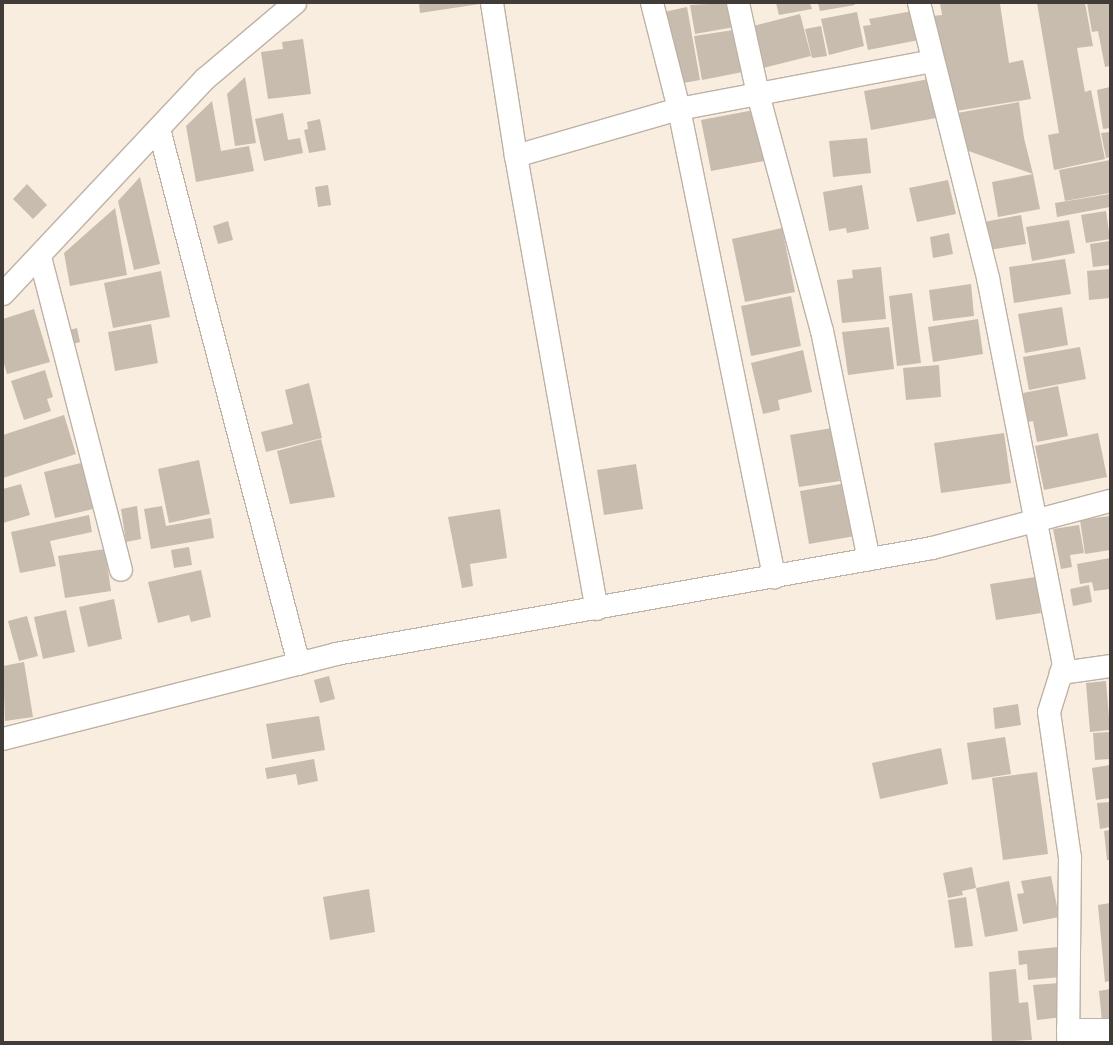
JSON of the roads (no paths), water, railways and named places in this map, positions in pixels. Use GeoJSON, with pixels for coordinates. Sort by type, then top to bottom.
{"type":"FeatureCollection","features":[{"type":"Feature","properties":{"kind":"street"},"geometry":{"type":"LineString","coordinates":[[3,294],[40,257],[205,79],[295,3]]}},
{"type":"Feature","properties":{"kind":"street"},"geometry":{"type":"LineString","coordinates":[[492,3],[516,156],[597,609]]}},
{"type":"Feature","properties":{"kind":"street"},"geometry":{"type":"LineString","coordinates":[[652,3],[679,109],[774,577]]}},
{"type":"Feature","properties":{"kind":"street"},"geometry":{"type":"LineString","coordinates":[[738,3],[758,94],[822,331],[869,559]]}},
{"type":"Feature","properties":{"kind":"street"},"geometry":{"type":"LineString","coordinates":[[919,3],[988,278],[1038,519],[1064,664],[1049,712],[1070,858],[1068,1036],[1110,1030]]}},
{"type":"Feature","properties":{"kind":"street"},"geometry":{"type":"LineString","coordinates":[[516,156],[679,109],[933,61]]}},
{"type":"Feature","properties":{"kind":"street"},"geometry":{"type":"LineString","coordinates":[[159,129],[299,664]]}},
{"type":"Feature","properties":{"kind":"street"},"geometry":{"type":"LineString","coordinates":[[40,257],[120,570]]}},
{"type":"Feature","properties":{"kind":"street"},"geometry":{"type":"LineString","coordinates":[[3,739],[336,654],[597,609],[932,548],[1110,501]]}},
{"type":"Feature","properties":{"kind":"street"},"geometry":{"type":"LineString","coordinates":[[1061,673],[1110,666]]}}]}
